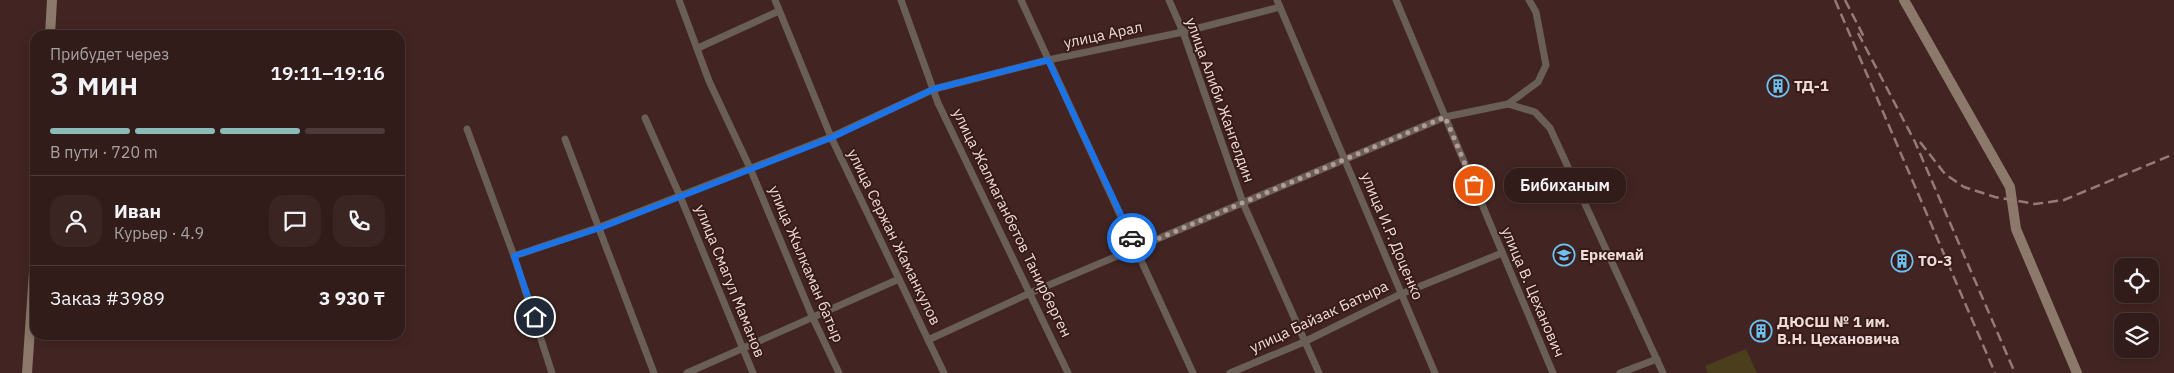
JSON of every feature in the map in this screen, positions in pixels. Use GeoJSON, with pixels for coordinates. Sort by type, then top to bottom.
{"type":"FeatureCollection","features":[{"type":"Feature","properties":{"kind":"street"},"geometry":{"type":"LineString","coordinates":[[50,30],[52,0]]}},
{"type":"Feature","properties":{"kind":"street","name":"улица Жылкаман батыр"},"geometry":{"type":"LineString","coordinates":[[679,0],[709,80],[750,168],[812,316],[839,373]]}},
{"type":"Feature","properties":{"kind":"street","name":"улица Сержан Жаманкулов"},"geometry":{"type":"LineString","coordinates":[[775,0],[831,138],[944,373]]}},
{"type":"Feature","properties":{"kind":"street"},"geometry":{"type":"LineString","coordinates":[[1021,0],[1193,373]]}},
{"type":"Feature","properties":{"kind":"street","name":"улица Алиби Жангелдин"},"geometry":{"type":"LineString","coordinates":[[1169,0],[1243,203],[1319,373]]}},
{"type":"Feature","properties":{"kind":"street","name":"улица В. Цеханович"},"geometry":{"type":"LineString","coordinates":[[1396,0],[1553,373]]}},
{"type":"Feature","properties":{"kind":"street"},"geometry":{"type":"LineString","coordinates":[[928,340],[1030,293],[1445,117],[1508,104],[1538,82],[1546,65],[1536,12],[1529,0]]}},
{"type":"Feature","properties":{"kind":"street"},"geometry":{"type":"LineString","coordinates":[[1904,0],[2010,187],[2016,229],[2077,373]]}},
{"type":"Feature","properties":{"kind":"street","name":"улица Жалмаганбетов Танирберген"},"geometry":{"type":"LineString","coordinates":[[903,1],[934,89],[1068,373]]}},
{"type":"Feature","properties":{"kind":"street","name":"улица Арал"},"geometry":{"type":"LineString","coordinates":[[514,256],[600,228],[831,138],[934,89],[1048,60],[1182,32],[1278,4]]}},
{"type":"Feature","properties":{"kind":"street","name":"улица И.Р. Доценко"},"geometry":{"type":"LineString","coordinates":[[1278,4],[1435,373]]}},
{"type":"Feature","properties":{"kind":"street"},"geometry":{"type":"LineString","coordinates":[[698,48],[779,11]]}},
{"type":"Feature","properties":{"kind":"street"},"geometry":{"type":"LineString","coordinates":[[1508,104],[1535,112],[1550,128],[1663,373]]}},
{"type":"Feature","properties":{"kind":"street","name":"улица Смагул Маманов"},"geometry":{"type":"LineString","coordinates":[[645,118],[680,196],[753,373]]}},
{"type":"Feature","properties":{"kind":"street"},"geometry":{"type":"LineString","coordinates":[[467,129],[514,256],[552,373]]}},
{"type":"Feature","properties":{"kind":"street"},"geometry":{"type":"LineString","coordinates":[[565,138],[654,373]]}},
{"type":"Feature","properties":{"kind":"street","name":"улица Байзак Батыра"},"geometry":{"type":"LineString","coordinates":[[1230,373],[1304,342],[1401,294],[1502,253]]}},
{"type":"Feature","properties":{"kind":"street"},"geometry":{"type":"LineString","coordinates":[[687,373],[899,279]]}},
{"type":"Feature","properties":{"kind":"street"},"geometry":{"type":"LineString","coordinates":[[27,373],[30,330]]}},
{"type":"Feature","properties":{"kind":"street"},"geometry":{"type":"LineString","coordinates":[[1620,373],[1657,359]]}},
{"type":"Feature","properties":{"kind":"shaded area"},"geometry":{"type":"Polygon","coordinates":[[[1746,349],[1757,373],[1708,373],[1705,366],[1746,349]]]}},
{"type":"Feature","properties":{"kind":"railway"},"geometry":{"type":"LineString","coordinates":[[1835,0],[1995,373]]}},
{"type":"Feature","properties":{"kind":"railway"},"geometry":{"type":"LineString","coordinates":[[1845,0],[1864,37]]}},
{"type":"Feature","properties":{"kind":"railway"},"geometry":{"type":"LineString","coordinates":[[1858,33],[1915,142],[2015,373]]}},
{"type":"Feature","properties":{"kind":"railway"},"geometry":{"type":"LineString","coordinates":[[1920,142],[1945,174],[1964,187],[1995,197],[2035,204],[2064,200],[2174,154]]}},
{"type":"Feature","properties":{"kind":"way so far"},"geometry":{"type":"LineString","coordinates":[[1132,238],[1136,248],[1445,117],[1474,185]]}},
{"type":"Feature","properties":{"kind":"place","name":"ТД-1"},"geometry":{"type":"Point","coordinates":[1778,86]}},
{"type":"Feature","properties":{"kind":"place","name":"Бибиханым"},"geometry":{"type":"Point","coordinates":[1474,185]}},
{"type":"Feature","properties":{"kind":"place","name":"Еркемай"},"geometry":{"type":"Point","coordinates":[1564,255]}},
{"type":"Feature","properties":{"kind":"place","name":"ТО-3"},"geometry":{"type":"Point","coordinates":[1902,261]}},
{"type":"Feature","properties":{"kind":"place","name":"ДЮСШ № 1 им. В.Н. Цехановича"},"geometry":{"type":"Point","coordinates":[1761,331]}},
{"type":"Feature","properties":{"kind":"route"},"geometry":{"type":"LineString","coordinates":[[535,317],[514,256],[600,228],[831,138],[934,89],[1048,60],[1132,238]]}}]}
